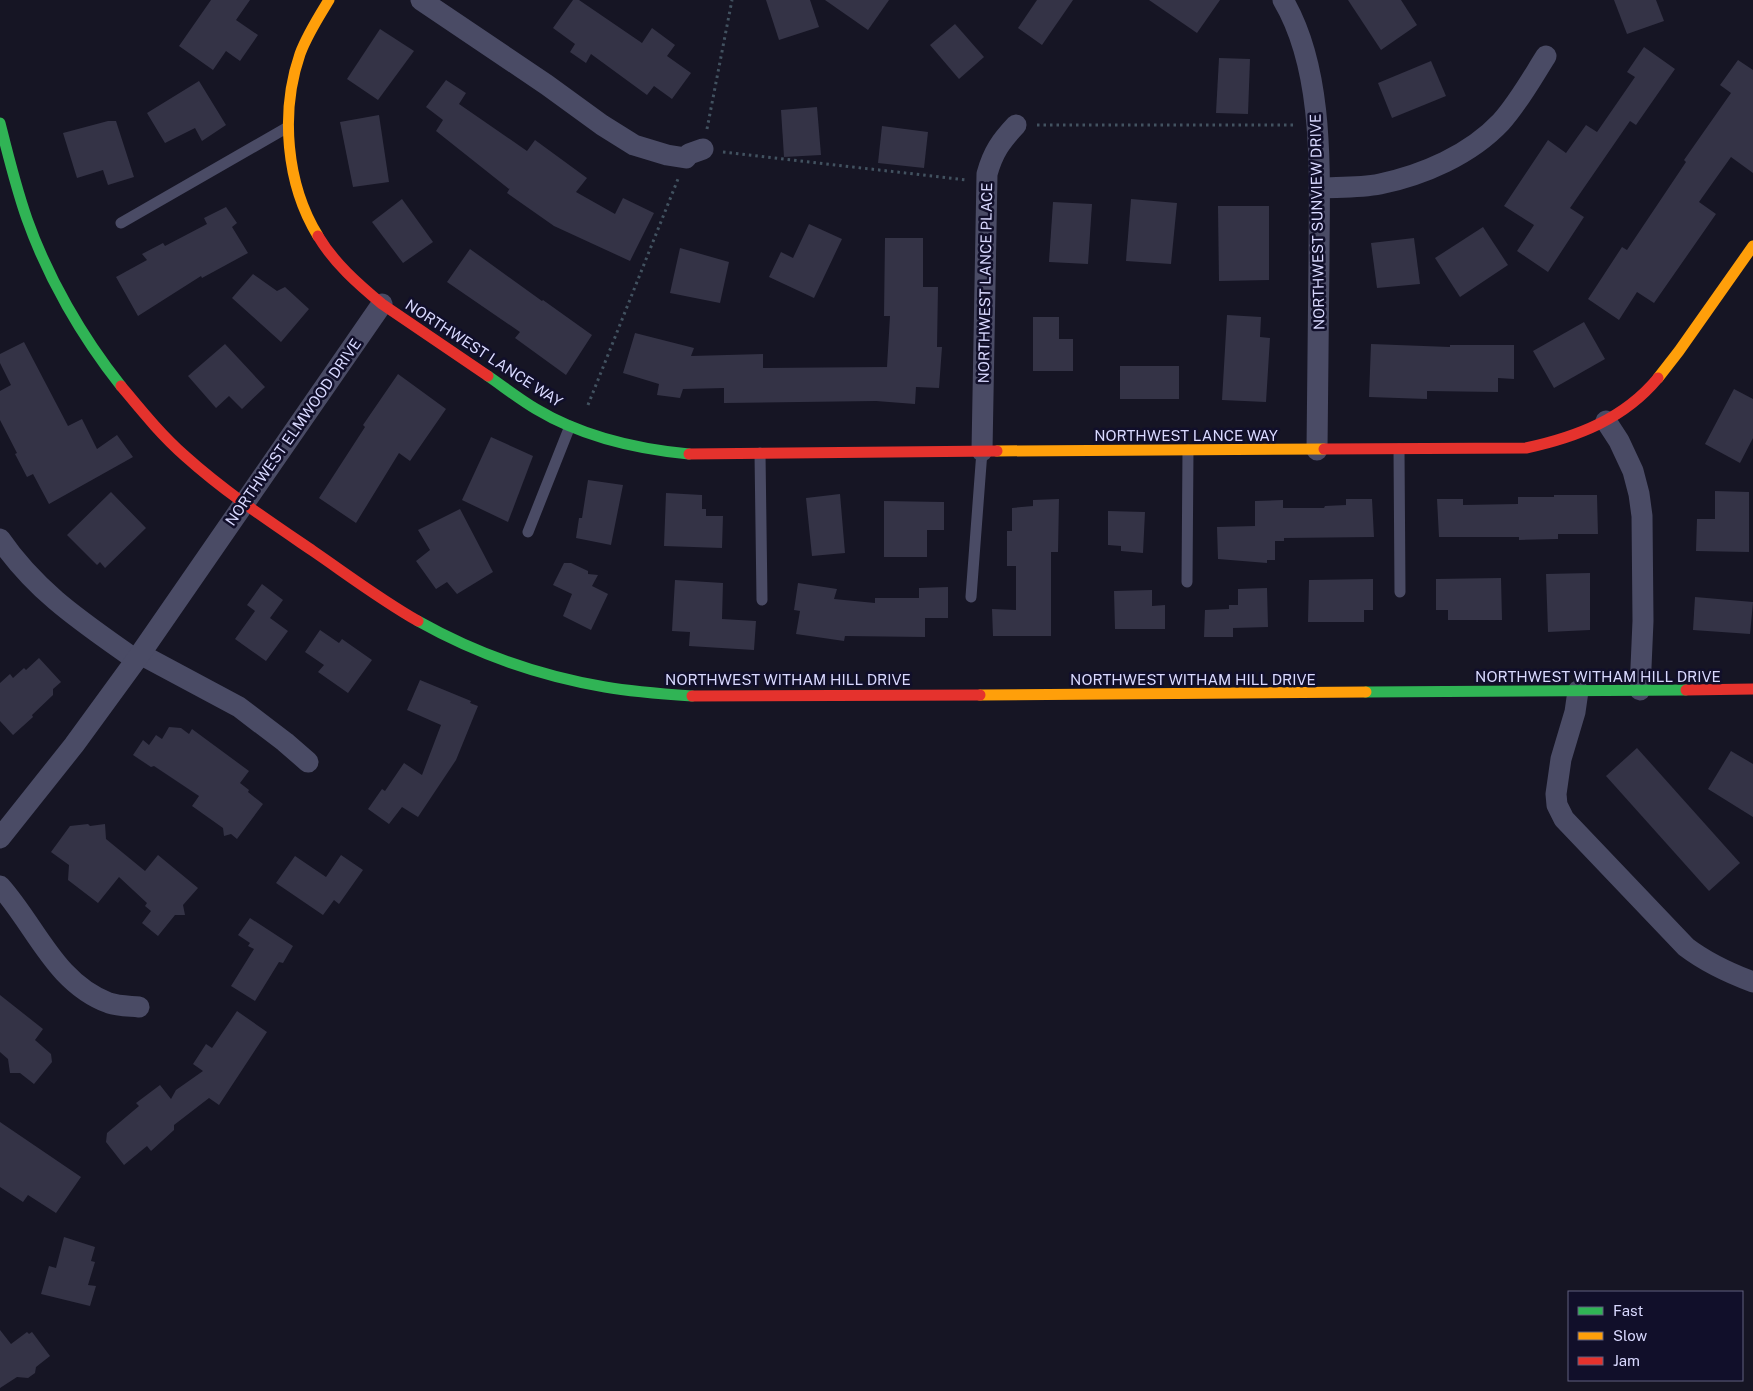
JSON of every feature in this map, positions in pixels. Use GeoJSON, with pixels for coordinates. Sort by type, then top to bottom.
{"type":"FeatureCollection","features":[{"type":"Feature","properties":{"kind":"street"},"geometry":{"type":"LineString","coordinates":[[330,0],[309,33],[300,54],[290,91],[288,127],[293,171],[298,194],[307,217],[324,245],[341,267],[382,304]]}},
{"type":"Feature","properties":{"kind":"street"},"geometry":{"type":"LineString","coordinates":[[421,0],[547,85],[602,125],[634,144],[667,155],[695,154]]}},
{"type":"Feature","properties":{"kind":"street","name":"NORTHWEST SUNVIEW DRIVE"},"geometry":{"type":"LineString","coordinates":[[1283,0],[1289,10],[1305,54],[1315,99],[1319,188],[1317,450]]}},
{"type":"Feature","properties":{"kind":"street"},"geometry":{"type":"LineString","coordinates":[[1319,188],[1380,184],[1422,172],[1449,160],[1482,138],[1501,122],[1530,83],[1546,56]]}},
{"type":"Feature","properties":{"kind":"street","name":"NORTHWEST WITHAM HILL DRIVE"},"geometry":{"type":"LineString","coordinates":[[0,123],[14,181],[33,234],[62,297],[86,336],[124,389],[155,425],[185,455],[244,504],[382,598],[423,623],[482,651],[556,676],[590,684],[652,693],[705,697],[1753,690]]}},
{"type":"Feature","properties":{"kind":"street","name":"NORTHWEST LANCE PLACE"},"geometry":{"type":"LineString","coordinates":[[982,451],[987,182],[991,159],[998,145],[1016,124]]}},
{"type":"Feature","properties":{"kind":"street","name":"NORTHWEST LANCE WAY"},"geometry":{"type":"LineString","coordinates":[[382,304],[536,409],[574,427],[609,440],[659,451],[693,454],[1526,448],[1578,435],[1628,408],[1667,368],[1753,246]]}},
{"type":"Feature","properties":{"kind":"street","name":"NORTHWEST ELMWOOD DRIVE"},"geometry":{"type":"LineString","coordinates":[[0,838],[74,745],[138,657],[382,304]]}},
{"type":"Feature","properties":{"kind":"street"},"geometry":{"type":"LineString","coordinates":[[1606,421],[1619,441],[1633,471],[1642,516],[1643,621],[1640,690]]}},
{"type":"Feature","properties":{"kind":"street"},"geometry":{"type":"LineString","coordinates":[[0,539],[41,588],[65,610],[138,657],[239,707],[308,762]]}},
{"type":"Feature","properties":{"kind":"street"},"geometry":{"type":"LineString","coordinates":[[1578,691],[1575,712],[1561,759],[1556,794],[1557,804],[1564,819],[1686,947],[1719,969],[1753,982]]}},
{"type":"Feature","properties":{"kind":"street"},"geometry":{"type":"LineString","coordinates":[[0,886],[56,963],[70,979],[94,996],[110,1003],[139,1007]]}},
{"type":"Feature","properties":{"kind":"lane"},"geometry":{"type":"LineString","coordinates":[[121,223],[288,127]]}},
{"type":"Feature","properties":{"kind":"lane","name":"NORTHWEST LANCE WAY"},"geometry":{"type":"LineString","coordinates":[[528,532],[574,427]]}},
{"type":"Feature","properties":{"kind":"lane"},"geometry":{"type":"LineString","coordinates":[[1399,449],[1400,592]]}},
{"type":"Feature","properties":{"kind":"lane"},"geometry":{"type":"LineString","coordinates":[[1187,582],[1188,450]]}},
{"type":"Feature","properties":{"kind":"lane"},"geometry":{"type":"LineString","coordinates":[[971,597],[982,451]]}},
{"type":"Feature","properties":{"kind":"lane"},"geometry":{"type":"LineString","coordinates":[[760,453],[762,600]]}},
{"type":"Feature","properties":{"kind":"path"},"geometry":{"type":"LineString","coordinates":[[574,427],[695,154],[732,0]]}},
{"type":"Feature","properties":{"kind":"path"},"geometry":{"type":"LineString","coordinates":[[1016,124],[1316,125]]}},
{"type":"Feature","properties":{"kind":"path"},"geometry":{"type":"LineString","coordinates":[[695,154],[987,182]]}},
{"type":"Feature","properties":{"kind":"building"},"geometry":{"type":"Polygon","coordinates":[[[211,0],[250,0],[236,20],[258,35],[240,61],[226,51],[213,70],[179,46],[211,0]]]}},
{"type":"Feature","properties":{"kind":"building"},"geometry":{"type":"Polygon","coordinates":[[[573,0],[579,0],[642,43],[652,28],[675,45],[667,56],[691,73],[672,99],[654,86],[647,95],[591,54],[586,63],[570,52],[575,44],[553,28],[573,0]]]}},
{"type":"Feature","properties":{"kind":"building"},"geometry":{"type":"Polygon","coordinates":[[[766,0],[810,0],[819,27],[779,40],[766,0]]]}},
{"type":"Feature","properties":{"kind":"building"},"geometry":{"type":"Polygon","coordinates":[[[825,0],[889,0],[868,30],[825,0]]]}},
{"type":"Feature","properties":{"kind":"building"},"geometry":{"type":"Polygon","coordinates":[[[1037,0],[1073,0],[1042,45],[1018,28],[1037,0]]]}},
{"type":"Feature","properties":{"kind":"building"},"geometry":{"type":"Polygon","coordinates":[[[1149,0],[1220,0],[1197,33],[1149,0]]]}},
{"type":"Feature","properties":{"kind":"building"},"geometry":{"type":"Polygon","coordinates":[[[1348,0],[1401,0],[1417,25],[1381,50],[1348,0]]]}},
{"type":"Feature","properties":{"kind":"building"},"geometry":{"type":"Polygon","coordinates":[[[1614,0],[1656,0],[1664,21],[1627,34],[1614,0]]]}},
{"type":"Feature","properties":{"kind":"building"},"geometry":{"type":"Polygon","coordinates":[[[955,24],[984,57],[959,79],[930,45],[955,24]]]}},
{"type":"Feature","properties":{"kind":"building"},"geometry":{"type":"Polygon","coordinates":[[[380,29],[414,51],[378,100],[347,79],[380,29]]]}},
{"type":"Feature","properties":{"kind":"building"},"geometry":{"type":"Polygon","coordinates":[[[1644,47],[1675,69],[1636,125],[1630,121],[1570,208],[1584,217],[1548,272],[1517,251],[1534,225],[1504,206],[1548,140],[1566,153],[1586,125],[1597,132],[1635,77],[1627,72],[1644,47]]]}},
{"type":"Feature","properties":{"kind":"building"},"geometry":{"type":"Polygon","coordinates":[[[1219,58],[1250,59],[1248,114],[1216,113],[1219,58]]]}},
{"type":"Feature","properties":{"kind":"building"},"geometry":{"type":"Polygon","coordinates":[[[1738,60],[1753,70],[1753,173],[1731,157],[1699,202],[1716,214],[1654,303],[1637,292],[1619,320],[1588,299],[1622,247],[1627,250],[1686,162],[1684,160],[1731,93],[1720,85],[1738,60]]]}},
{"type":"Feature","properties":{"kind":"building"},"geometry":{"type":"Polygon","coordinates":[[[1431,61],[1446,96],[1392,118],[1378,83],[1431,61]]]}},
{"type":"Feature","properties":{"kind":"building"},"geometry":{"type":"Polygon","coordinates":[[[446,80],[466,93],[459,104],[527,151],[535,140],[587,178],[576,192],[615,214],[623,198],[654,213],[630,261],[554,226],[507,193],[510,188],[436,131],[443,120],[426,107],[446,80]]]}},
{"type":"Feature","properties":{"kind":"building"},"geometry":{"type":"Polygon","coordinates":[[[199,81],[226,125],[202,141],[195,128],[165,143],[147,113],[199,81]]]}},
{"type":"Feature","properties":{"kind":"building"},"geometry":{"type":"Polygon","coordinates":[[[817,107],[821,155],[784,157],[781,110],[817,107]]]}},
{"type":"Feature","properties":{"kind":"building"},"geometry":{"type":"Polygon","coordinates":[[[379,115],[389,182],[353,187],[340,122],[379,115]]]}},
{"type":"Feature","properties":{"kind":"building"},"geometry":{"type":"Polygon","coordinates":[[[108,121],[116,121],[134,177],[108,185],[103,170],[77,178],[63,133],[108,121]]]}},
{"type":"Feature","properties":{"kind":"building"},"geometry":{"type":"Polygon","coordinates":[[[882,126],[928,132],[924,168],[878,163],[882,126]]]}},
{"type":"Feature","properties":{"kind":"building"},"geometry":{"type":"Polygon","coordinates":[[[402,199],[433,242],[403,263],[372,222],[402,199]]]}},
{"type":"Feature","properties":{"kind":"building"},"geometry":{"type":"Polygon","coordinates":[[[1131,199],[1177,203],[1171,264],[1126,261],[1131,199]]]}},
{"type":"Feature","properties":{"kind":"building"},"geometry":{"type":"Polygon","coordinates":[[[1053,202],[1092,204],[1088,264],[1049,262],[1053,202]]]}},
{"type":"Feature","properties":{"kind":"building"},"geometry":{"type":"Polygon","coordinates":[[[1218,206],[1269,206],[1269,280],[1219,281],[1218,206]]]}},
{"type":"Feature","properties":{"kind":"building"},"geometry":{"type":"Polygon","coordinates":[[[226,207],[237,223],[232,227],[248,253],[202,278],[201,276],[138,316],[116,277],[147,260],[142,254],[163,243],[165,246],[207,224],[204,218],[226,207]]]}},
{"type":"Feature","properties":{"kind":"building"},"geometry":{"type":"Polygon","coordinates":[[[809,224],[842,239],[814,298],[769,277],[781,252],[793,258],[809,224]]]}},
{"type":"Feature","properties":{"kind":"building"},"geometry":{"type":"Polygon","coordinates":[[[1483,227],[1508,265],[1460,297],[1435,258],[1483,227]]]}},
{"type":"Feature","properties":{"kind":"building"},"geometry":{"type":"Polygon","coordinates":[[[885,238],[923,238],[923,287],[938,287],[937,347],[942,347],[939,388],[916,387],[915,404],[876,401],[724,403],[724,388],[683,389],[680,398],[657,395],[659,384],[623,373],[635,333],[694,348],[691,356],[763,354],[763,368],[887,367],[890,316],[884,316],[885,238]]]}},
{"type":"Feature","properties":{"kind":"building"},"geometry":{"type":"Polygon","coordinates":[[[1414,238],[1420,284],[1377,288],[1371,243],[1414,238]]]}},
{"type":"Feature","properties":{"kind":"building"},"geometry":{"type":"Polygon","coordinates":[[[680,248],[729,262],[720,303],[670,293],[680,248]]]}},
{"type":"Feature","properties":{"kind":"building"},"geometry":{"type":"Polygon","coordinates":[[[470,249],[592,335],[566,375],[515,338],[520,332],[447,282],[470,249]]]}},
{"type":"Feature","properties":{"kind":"building"},"geometry":{"type":"Polygon","coordinates":[[[253,274],[277,291],[285,287],[309,309],[281,342],[232,298],[253,274]]]}},
{"type":"Feature","properties":{"kind":"building"},"geometry":{"type":"Polygon","coordinates":[[[1227,315],[1261,317],[1260,337],[1270,338],[1266,402],[1222,400],[1227,315]]]}},
{"type":"Feature","properties":{"kind":"building"},"geometry":{"type":"Polygon","coordinates":[[[1033,317],[1059,317],[1059,339],[1073,339],[1073,371],[1033,371],[1033,317]]]}},
{"type":"Feature","properties":{"kind":"building"},"geometry":{"type":"Polygon","coordinates":[[[1584,322],[1605,359],[1554,388],[1533,351],[1584,322]]]}},
{"type":"Feature","properties":{"kind":"building"},"geometry":{"type":"Polygon","coordinates":[[[24,342],[68,426],[82,419],[97,449],[117,435],[133,457],[49,504],[33,474],[27,477],[0,420],[0,391],[11,385],[0,363],[0,354],[24,342]]]}},
{"type":"Feature","properties":{"kind":"building"},"geometry":{"type":"Polygon","coordinates":[[[225,344],[265,387],[242,409],[229,396],[216,408],[188,376],[225,344]]]}},
{"type":"Feature","properties":{"kind":"building"},"geometry":{"type":"Polygon","coordinates":[[[1371,344],[1450,347],[1450,345],[1514,345],[1514,379],[1498,378],[1498,392],[1427,391],[1427,399],[1369,397],[1371,344]]]}},
{"type":"Feature","properties":{"kind":"building"},"geometry":{"type":"Polygon","coordinates":[[[1120,366],[1179,366],[1179,399],[1120,399],[1120,366]]]}},
{"type":"Feature","properties":{"kind":"building"},"geometry":{"type":"Polygon","coordinates":[[[398,374],[446,409],[410,461],[399,453],[356,523],[319,498],[365,427],[363,425],[398,374]]]}},
{"type":"Feature","properties":{"kind":"building"},"geometry":{"type":"Polygon","coordinates":[[[1734,389],[1753,399],[1753,438],[1740,463],[1705,444],[1734,389]]]}},
{"type":"Feature","properties":{"kind":"building"},"geometry":{"type":"Polygon","coordinates":[[[491,437],[533,456],[508,522],[462,500],[491,437]]]}},
{"type":"Feature","properties":{"kind":"building"},"geometry":{"type":"Polygon","coordinates":[[[588,480],[623,485],[611,545],[576,538],[579,518],[582,518],[588,480]]]}},
{"type":"Feature","properties":{"kind":"building"},"geometry":{"type":"Polygon","coordinates":[[[1715,491],[1749,492],[1749,552],[1696,551],[1697,519],[1715,519],[1715,491]]]}},
{"type":"Feature","properties":{"kind":"building"},"geometry":{"type":"Polygon","coordinates":[[[111,492],[146,528],[105,568],[100,562],[97,565],[67,535],[111,492]]]}},
{"type":"Feature","properties":{"kind":"building"},"geometry":{"type":"Polygon","coordinates":[[[666,493],[702,495],[702,509],[706,509],[706,516],[723,516],[722,548],[664,546],[666,493]]]}},
{"type":"Feature","properties":{"kind":"building"},"geometry":{"type":"Polygon","coordinates":[[[840,494],[845,553],[812,556],[806,498],[840,494]]]}},
{"type":"Feature","properties":{"kind":"building"},"geometry":{"type":"Polygon","coordinates":[[[1554,495],[1597,495],[1598,534],[1558,534],[1558,539],[1519,540],[1519,537],[1439,537],[1437,499],[1463,499],[1463,505],[1518,504],[1518,497],[1554,497],[1554,495]]]}},
{"type":"Feature","properties":{"kind":"building"},"geometry":{"type":"Polygon","coordinates":[[[1059,499],[1058,552],[1051,552],[1051,636],[993,636],[992,609],[1016,610],[1016,566],[1007,566],[1007,531],[1012,531],[1012,508],[1033,506],[1033,500],[1059,499]]]}},
{"type":"Feature","properties":{"kind":"building"},"geometry":{"type":"Polygon","coordinates":[[[1346,499],[1372,499],[1374,537],[1284,538],[1284,541],[1275,541],[1275,560],[1267,560],[1267,563],[1218,559],[1217,527],[1255,526],[1255,501],[1283,500],[1283,508],[1324,508],[1325,506],[1346,505],[1346,499]]]}},
{"type":"Feature","properties":{"kind":"building"},"geometry":{"type":"Polygon","coordinates":[[[884,501],[944,502],[944,530],[927,530],[927,557],[884,557],[884,501]]]}},
{"type":"Feature","properties":{"kind":"building"},"geometry":{"type":"Polygon","coordinates":[[[460,509],[493,572],[457,594],[447,582],[436,589],[416,561],[430,550],[418,530],[460,509]]]}},
{"type":"Feature","properties":{"kind":"building"},"geometry":{"type":"Polygon","coordinates":[[[1108,511],[1145,512],[1143,553],[1121,551],[1121,546],[1108,545],[1108,511]]]}},
{"type":"Feature","properties":{"kind":"building"},"geometry":{"type":"Polygon","coordinates":[[[564,563],[571,563],[588,571],[588,574],[598,575],[592,586],[608,594],[591,630],[563,616],[572,594],[553,585],[564,563]]]}},
{"type":"Feature","properties":{"kind":"building"},"geometry":{"type":"Polygon","coordinates":[[[1590,573],[1590,630],[1548,632],[1546,574],[1590,573]]]}},
{"type":"Feature","properties":{"kind":"building"},"geometry":{"type":"Polygon","coordinates":[[[1501,578],[1502,620],[1448,620],[1448,610],[1436,610],[1436,579],[1501,578]]]}},
{"type":"Feature","properties":{"kind":"building"},"geometry":{"type":"Polygon","coordinates":[[[1373,579],[1373,610],[1364,610],[1364,622],[1308,622],[1309,580],[1373,579]]]}},
{"type":"Feature","properties":{"kind":"building"},"geometry":{"type":"Polygon","coordinates":[[[675,580],[723,583],[722,619],[756,621],[754,650],[689,646],[690,632],[672,631],[675,580]]]}},
{"type":"Feature","properties":{"kind":"building"},"geometry":{"type":"Polygon","coordinates":[[[798,583],[837,589],[834,599],[875,603],[875,598],[919,598],[919,588],[948,587],[948,618],[925,618],[925,637],[845,636],[844,641],[796,634],[800,611],[794,610],[798,583]]]}},
{"type":"Feature","properties":{"kind":"building"},"geometry":{"type":"Polygon","coordinates":[[[262,584],[283,600],[270,618],[288,631],[266,661],[235,639],[255,611],[247,605],[262,584]]]}},
{"type":"Feature","properties":{"kind":"building"},"geometry":{"type":"Polygon","coordinates":[[[1267,588],[1268,627],[1233,628],[1233,637],[1204,637],[1205,610],[1229,609],[1229,605],[1238,605],[1238,589],[1267,588]]]}},
{"type":"Feature","properties":{"kind":"building"},"geometry":{"type":"Polygon","coordinates":[[[1152,590],[1152,606],[1165,605],[1165,629],[1115,629],[1114,591],[1152,590]]]}},
{"type":"Feature","properties":{"kind":"building"},"geometry":{"type":"Polygon","coordinates":[[[1695,597],[1753,602],[1750,634],[1693,630],[1695,597]]]}},
{"type":"Feature","properties":{"kind":"building"},"geometry":{"type":"Polygon","coordinates":[[[320,630],[339,643],[342,639],[372,660],[348,693],[318,672],[324,665],[305,652],[320,630]]]}},
{"type":"Feature","properties":{"kind":"building"},"geometry":{"type":"Polygon","coordinates":[[[39,658],[61,682],[53,689],[53,695],[13,735],[0,721],[0,683],[10,674],[13,678],[24,668],[26,670],[39,658]]]}},
{"type":"Feature","properties":{"kind":"building"},"geometry":{"type":"Polygon","coordinates":[[[420,680],[471,701],[470,703],[478,706],[456,760],[418,817],[402,807],[389,824],[368,809],[382,789],[385,791],[404,763],[422,775],[441,725],[407,710],[420,680]]]}},
{"type":"Feature","properties":{"kind":"building"},"geometry":{"type":"Polygon","coordinates":[[[169,727],[181,728],[189,734],[192,729],[249,771],[240,783],[263,804],[237,839],[231,834],[224,836],[223,828],[192,806],[199,796],[154,766],[151,767],[133,755],[143,740],[149,745],[156,735],[162,739],[169,727]]]}},
{"type":"Feature","properties":{"kind":"building"},"geometry":{"type":"Polygon","coordinates":[[[1637,748],[1740,863],[1709,891],[1606,776],[1637,748]]]}},
{"type":"Feature","properties":{"kind":"building"},"geometry":{"type":"Polygon","coordinates":[[[1731,751],[1753,764],[1753,817],[1708,789],[1731,751]]]}},
{"type":"Feature","properties":{"kind":"building"},"geometry":{"type":"Polygon","coordinates":[[[88,824],[90,826],[105,824],[106,839],[145,871],[158,855],[198,888],[183,905],[185,915],[175,915],[158,936],[142,923],[151,911],[145,906],[147,903],[119,877],[98,903],[68,880],[69,865],[51,852],[70,826],[88,824]]]}},
{"type":"Feature","properties":{"kind":"building"},"geometry":{"type":"Polygon","coordinates":[[[341,855],[363,870],[339,904],[334,900],[323,915],[276,883],[295,856],[326,877],[341,855]]]}},
{"type":"Feature","properties":{"kind":"building"},"geometry":{"type":"Polygon","coordinates":[[[250,918],[293,946],[283,963],[279,962],[255,1001],[231,986],[254,949],[248,946],[250,943],[238,935],[250,918]]]}},
{"type":"Feature","properties":{"kind":"building"},"geometry":{"type":"Polygon","coordinates":[[[0,995],[43,1029],[35,1040],[51,1054],[52,1062],[34,1084],[20,1073],[10,1073],[8,1059],[0,1052],[0,995]]]}},
{"type":"Feature","properties":{"kind":"building"},"geometry":{"type":"Polygon","coordinates":[[[237,1011],[267,1032],[219,1105],[209,1098],[174,1125],[174,1130],[151,1151],[147,1146],[124,1165],[106,1142],[107,1133],[139,1106],[136,1103],[160,1085],[171,1099],[176,1090],[203,1071],[193,1064],[206,1044],[212,1048],[237,1011]]]}},
{"type":"Feature","properties":{"kind":"building"},"geometry":{"type":"Polygon","coordinates":[[[0,1122],[81,1177],[56,1213],[28,1195],[23,1202],[0,1187],[0,1122]]]}},
{"type":"Feature","properties":{"kind":"building"},"geometry":{"type":"Polygon","coordinates":[[[64,1237],[95,1247],[91,1261],[95,1262],[88,1285],[96,1286],[90,1306],[41,1294],[49,1266],[56,1268],[64,1237]]]}},
{"type":"Feature","properties":{"kind":"building"},"geometry":{"type":"Polygon","coordinates":[[[0,1330],[11,1344],[27,1332],[29,1334],[32,1332],[50,1356],[36,1367],[35,1373],[28,1378],[17,1377],[0,1388],[0,1330]]]}},
{"type":"Feature","properties":{"kind":"traffic: fast"},"geometry":{"type":"LineString","coordinates":[[0,123],[23,207],[45,263],[67,306],[93,348],[121,386]]}},
{"type":"Feature","properties":{"kind":"traffic: fast"},"geometry":{"type":"LineString","coordinates":[[488,376],[536,409],[571,427],[629,445],[689,454]]}},
{"type":"Feature","properties":{"kind":"traffic: fast"},"geometry":{"type":"LineString","coordinates":[[418,621],[485,653],[556,677],[616,689],[692,696]]}},
{"type":"Feature","properties":{"kind":"traffic: fast"},"geometry":{"type":"LineString","coordinates":[[1366,692],[1686,690]]}},
{"type":"Feature","properties":{"kind":"traffic: slow"},"geometry":{"type":"LineString","coordinates":[[318,236],[307,216],[299,194],[293,171],[288,123],[294,76],[300,54],[309,33],[329,0]]}},
{"type":"Feature","properties":{"kind":"traffic: slow"},"geometry":{"type":"LineString","coordinates":[[1658,378],[1753,246]]}},
{"type":"Feature","properties":{"kind":"traffic: slow"},"geometry":{"type":"LineString","coordinates":[[997,451],[1324,449]]}},
{"type":"Feature","properties":{"kind":"traffic: slow"},"geometry":{"type":"LineString","coordinates":[[980,695],[1366,692]]}},
{"type":"Feature","properties":{"kind":"traffic: jam"},"geometry":{"type":"LineString","coordinates":[[318,236],[339,264],[355,281],[382,304],[488,376]]}},
{"type":"Feature","properties":{"kind":"traffic: jam"},"geometry":{"type":"LineString","coordinates":[[1324,449],[1526,448],[1545,444],[1581,432],[1615,415],[1630,405],[1658,378]]}},
{"type":"Feature","properties":{"kind":"traffic: jam"},"geometry":{"type":"LineString","coordinates":[[121,386],[168,440],[231,494],[391,605],[418,621]]}},
{"type":"Feature","properties":{"kind":"traffic: jam"},"geometry":{"type":"LineString","coordinates":[[689,454],[997,451]]}},
{"type":"Feature","properties":{"kind":"traffic: jam"},"geometry":{"type":"LineString","coordinates":[[1686,690],[1753,689]]}},
{"type":"Feature","properties":{"kind":"traffic: jam"},"geometry":{"type":"LineString","coordinates":[[692,696],[980,695]]}}]}
